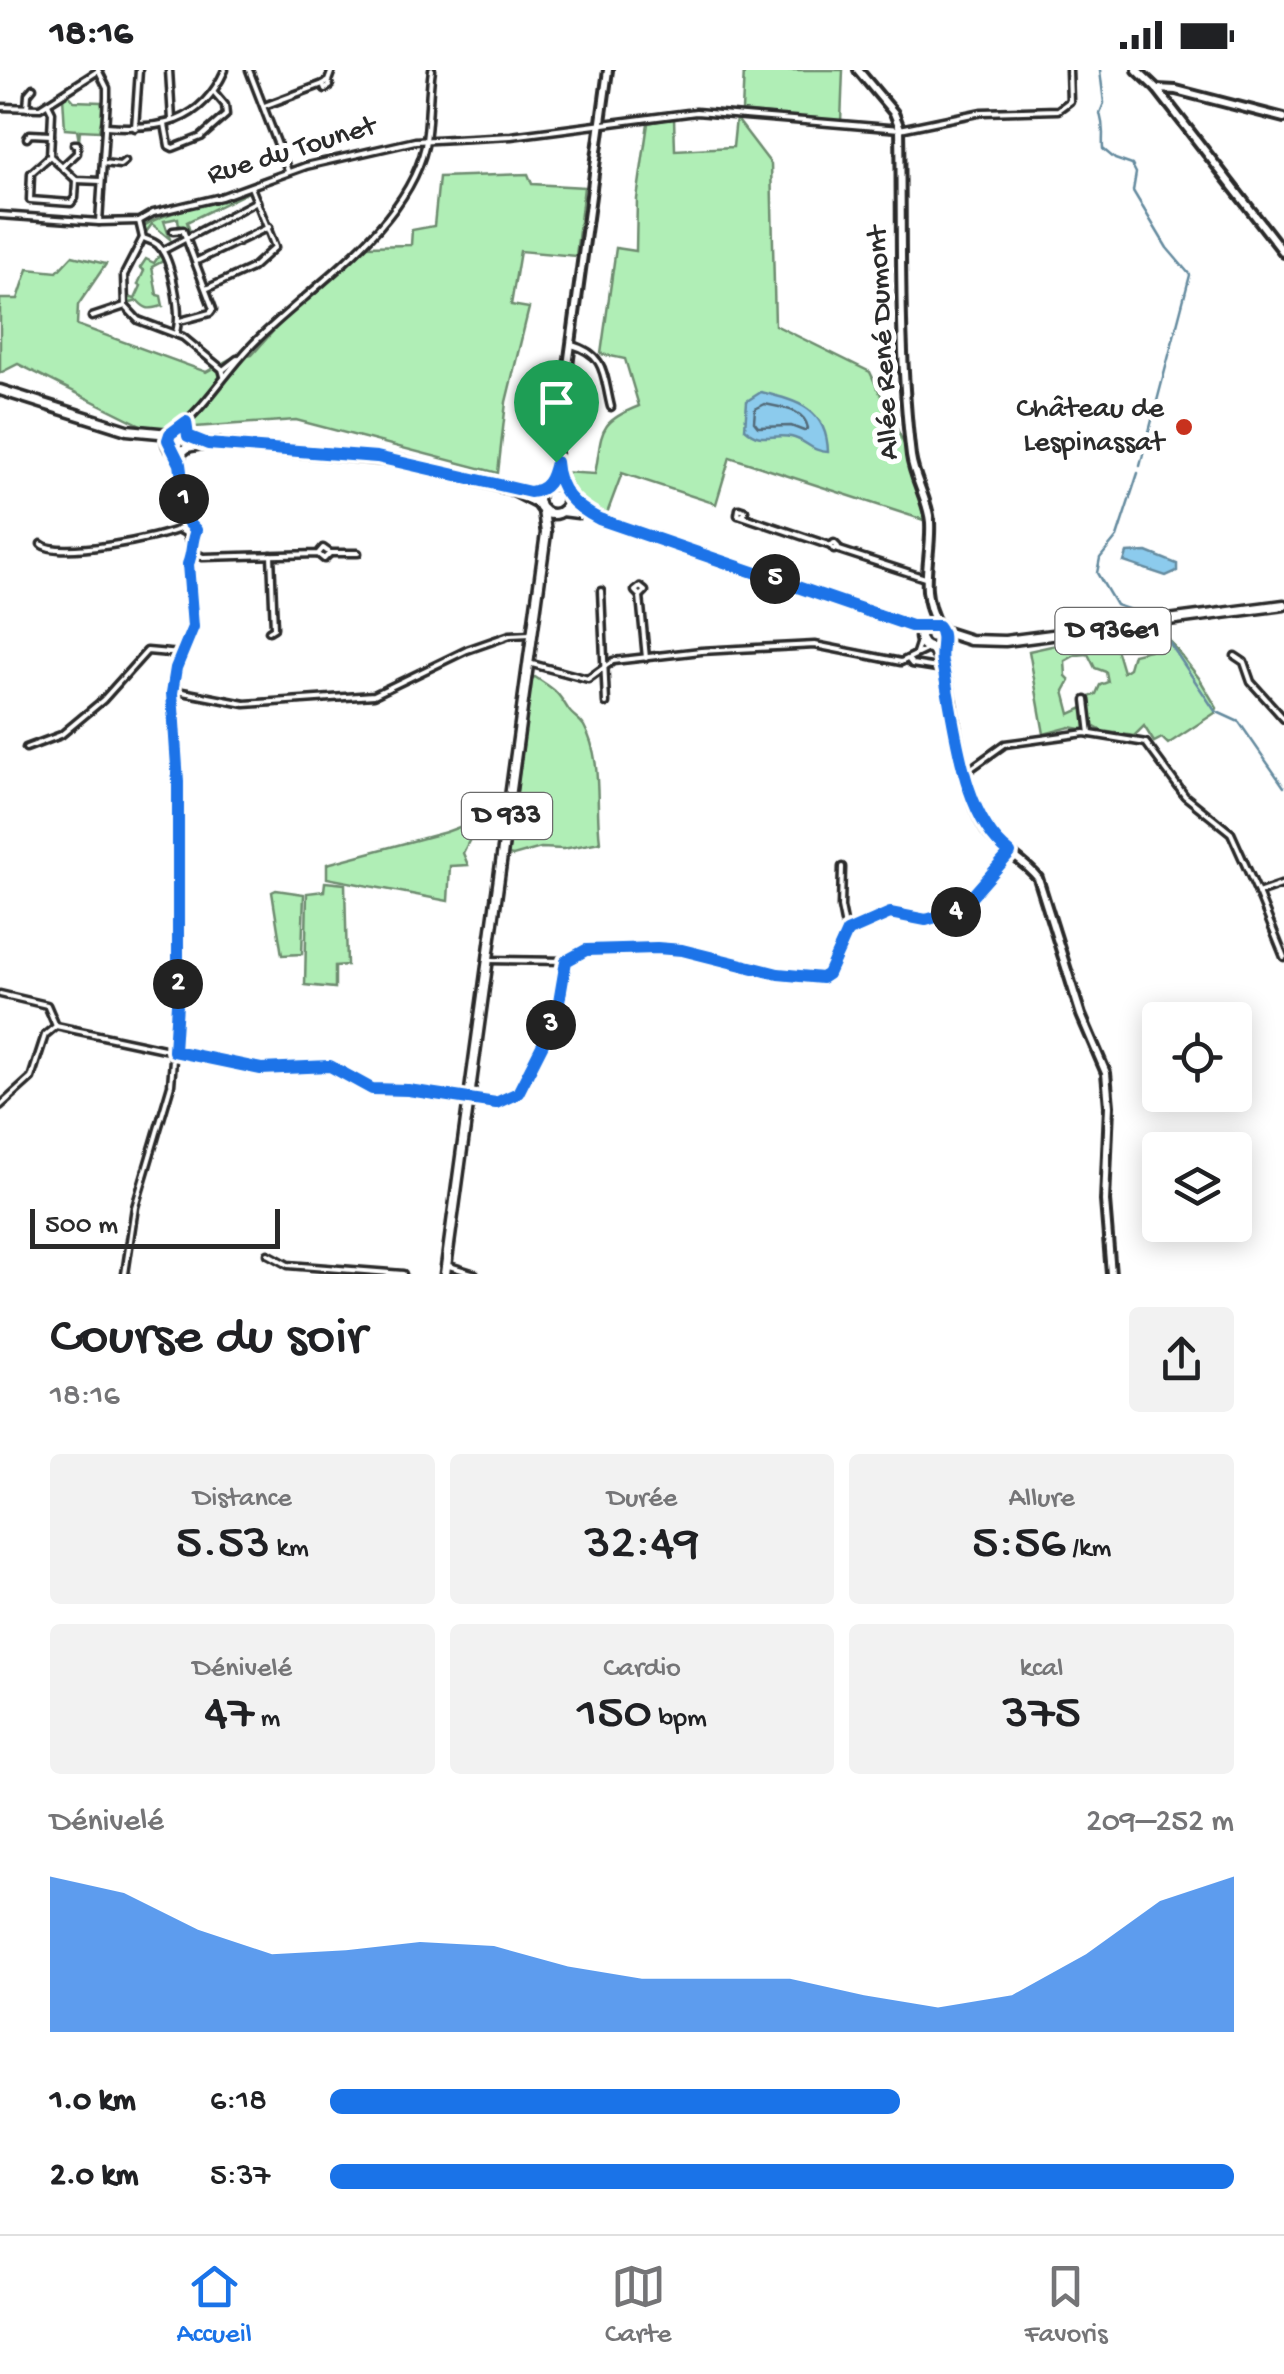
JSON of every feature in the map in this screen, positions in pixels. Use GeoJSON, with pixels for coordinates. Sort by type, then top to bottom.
{"type":"FeatureCollection","features":[{"type":"Feature","properties":{"kind":"main road"},"geometry":{"type":"LineString","coordinates":[[0,390],[148,434],[171,447],[208,444],[377,457],[510,490],[530,492],[561,486],[576,507],[599,519],[911,626],[940,628],[942,644],[930,648],[904,626],[574,511],[541,507],[510,490]]}},
{"type":"Feature","properties":{"kind":"main road"},"geometry":{"type":"LineString","coordinates":[[148,434],[173,432],[208,444]]}},
{"type":"Feature","properties":{"kind":"main road"},"geometry":{"type":"LineString","coordinates":[[171,447],[173,432]]}},
{"type":"Feature","properties":{"kind":"main road"},"geometry":{"type":"LineString","coordinates":[[185,448],[187,435]]}},
{"type":"Feature","properties":{"kind":"main road"},"geometry":{"type":"LineString","coordinates":[[541,507],[544,488]]}},
{"type":"Feature","properties":{"kind":"main road"},"geometry":{"type":"LineString","coordinates":[[560,512],[568,498]]}},
{"type":"Feature","properties":{"kind":"main road","name":"D 933"},"geometry":{"type":"LineString","coordinates":[[446,1270],[546,533],[541,507]]}},
{"type":"Feature","properties":{"kind":"main road","name":"D 933"},"geometry":{"type":"LineString","coordinates":[[546,533],[560,512]]}},
{"type":"Feature","properties":{"kind":"main road","name":"D 936e1"},"geometry":{"type":"LineString","coordinates":[[940,628],[970,640],[1006,642],[1284,606]]}},
{"type":"Feature","properties":{"kind":"main road","name":"D 936e1"},"geometry":{"type":"LineString","coordinates":[[942,644],[956,640],[1006,645],[1284,606]]}},
{"type":"Feature","properties":{"kind":"main road"},"geometry":{"type":"LineString","coordinates":[[920,638],[925,627]]}},
{"type":"Feature","properties":{"kind":"street"},"geometry":{"type":"LineString","coordinates":[[0,107],[40,108],[98,70],[107,88],[98,222]]}},
{"type":"Feature","properties":{"kind":"street"},"geometry":{"type":"LineString","coordinates":[[135,128],[139,70]]}},
{"type":"Feature","properties":{"kind":"street"},"geometry":{"type":"LineString","coordinates":[[169,70],[172,122]]}},
{"type":"Feature","properties":{"kind":"street"},"geometry":{"type":"LineString","coordinates":[[106,126],[135,128],[172,122],[197,110],[214,92],[226,70]]}},
{"type":"Feature","properties":{"kind":"street"},"geometry":{"type":"LineString","coordinates":[[264,106],[325,83],[332,70]]}},
{"type":"Feature","properties":{"kind":"street"},"geometry":{"type":"LineString","coordinates":[[173,432],[205,404],[223,373],[373,234],[415,171],[426,140],[432,70]]}},
{"type":"Feature","properties":{"kind":"street"},"geometry":{"type":"LineString","coordinates":[[544,488],[556,462],[608,70]]}},
{"type":"Feature","properties":{"kind":"street"},"geometry":{"type":"LineString","coordinates":[[858,70],[894,112],[900,130]]}},
{"type":"Feature","properties":{"kind":"street","name":"Rue du Tounet"},"geometry":{"type":"LineString","coordinates":[[0,216],[139,221],[153,213],[206,202],[288,171],[426,140],[511,136],[716,112],[900,130],[982,112],[1064,108],[1070,101],[1068,70]]}},
{"type":"Feature","properties":{"kind":"street"},"geometry":{"type":"LineString","coordinates":[[1137,70],[1164,90],[1284,118]]}},
{"type":"Feature","properties":{"kind":"street"},"geometry":{"type":"LineString","coordinates":[[251,71],[288,171]]}},
{"type":"Feature","properties":{"kind":"street"},"geometry":{"type":"LineString","coordinates":[[27,108],[28,94],[33,88]]}},
{"type":"Feature","properties":{"kind":"street"},"geometry":{"type":"LineString","coordinates":[[1164,90],[1166,101],[1284,253]]}},
{"type":"Feature","properties":{"kind":"street"},"geometry":{"type":"LineString","coordinates":[[164,124],[169,146],[173,148],[201,136],[226,115],[225,104],[214,92]]}},
{"type":"Feature","properties":{"kind":"street"},"geometry":{"type":"LineString","coordinates":[[48,104],[52,112],[50,156],[31,173],[30,200],[71,203],[76,180]]}},
{"type":"Feature","properties":{"kind":"street","name":"Allée René Dumont"},"geometry":{"type":"LineString","coordinates":[[900,130],[909,422],[914,474],[930,522],[925,578],[931,610],[940,628]]}},
{"type":"Feature","properties":{"kind":"street"},"geometry":{"type":"LineString","coordinates":[[27,138],[30,134],[51,135]]}},
{"type":"Feature","properties":{"kind":"street"},"geometry":{"type":"LineString","coordinates":[[62,167],[77,152],[78,144],[74,144]]}},
{"type":"Feature","properties":{"kind":"street"},"geometry":{"type":"LineString","coordinates":[[50,156],[76,180],[101,181]]}},
{"type":"Feature","properties":{"kind":"street"},"geometry":{"type":"LineString","coordinates":[[103,164],[120,165],[125,161]]}},
{"type":"Feature","properties":{"kind":"street"},"geometry":{"type":"LineString","coordinates":[[208,288],[252,268],[276,246],[251,186]]}},
{"type":"Feature","properties":{"kind":"street"},"geometry":{"type":"LineString","coordinates":[[162,250],[257,202]]}},
{"type":"Feature","properties":{"kind":"street"},"geometry":{"type":"LineString","coordinates":[[139,221],[143,238],[124,275],[124,306],[138,320],[176,334],[223,373]]}},
{"type":"Feature","properties":{"kind":"street"},"geometry":{"type":"LineString","coordinates":[[196,260],[269,227]]}},
{"type":"Feature","properties":{"kind":"street"},"geometry":{"type":"LineString","coordinates":[[173,231],[182,228],[188,239],[208,288],[212,311],[180,321]]}},
{"type":"Feature","properties":{"kind":"street"},"geometry":{"type":"LineString","coordinates":[[143,238],[162,250],[180,321],[176,334]]}},
{"type":"Feature","properties":{"kind":"street"},"geometry":{"type":"LineString","coordinates":[[92,317],[124,306]]}},
{"type":"Feature","properties":{"kind":"street"},"geometry":{"type":"LineString","coordinates":[[571,345],[590,350],[598,360],[611,407]]}},
{"type":"Feature","properties":{"kind":"street"},"geometry":{"type":"LineString","coordinates":[[186,422],[187,435]]}},
{"type":"Feature","properties":{"kind":"street"},"geometry":{"type":"LineString","coordinates":[[125,1274],[135,1207],[172,1082],[178,988],[178,782],[172,690],[193,627],[188,564],[193,552],[187,533],[180,464],[171,447]]}},
{"type":"Feature","properties":{"kind":"street"},"geometry":{"type":"LineString","coordinates":[[180,464],[185,448]]}},
{"type":"Feature","properties":{"kind":"street"},"geometry":{"type":"LineString","coordinates":[[556,462],[561,486]]}},
{"type":"Feature","properties":{"kind":"street"},"geometry":{"type":"LineString","coordinates":[[742,516],[925,578]]}},
{"type":"Feature","properties":{"kind":"street"},"geometry":{"type":"LineString","coordinates":[[41,544],[51,550],[82,548],[187,533],[196,526],[188,522]]}},
{"type":"Feature","properties":{"kind":"street"},"geometry":{"type":"LineString","coordinates":[[193,552],[204,557],[318,554],[324,559],[330,553],[358,553]]}},
{"type":"Feature","properties":{"kind":"street"},"geometry":{"type":"LineString","coordinates":[[269,631],[274,628],[271,555]]}},
{"type":"Feature","properties":{"kind":"street"},"geometry":{"type":"LineString","coordinates":[[601,591],[606,703]]}},
{"type":"Feature","properties":{"kind":"street"},"geometry":{"type":"LineString","coordinates":[[640,596],[646,658]]}},
{"type":"Feature","properties":{"kind":"street","name":"Allée René Dumont"},"geometry":{"type":"LineString","coordinates":[[925,627],[931,610]]}},
{"type":"Feature","properties":{"kind":"street"},"geometry":{"type":"LineString","coordinates":[[172,690],[245,704],[374,695],[467,650],[510,635],[531,634]]}},
{"type":"Feature","properties":{"kind":"street"},"geometry":{"type":"LineString","coordinates":[[916,653],[920,638]]}},
{"type":"Feature","properties":{"kind":"street"},"geometry":{"type":"LineString","coordinates":[[534,664],[582,679],[594,676],[605,664],[701,650],[815,644],[894,661],[908,660],[930,648],[940,665],[980,819],[989,834],[1038,878],[1081,1014],[1106,1073],[1109,1090],[1105,1200],[1111,1274]]}},
{"type":"Feature","properties":{"kind":"street"},"geometry":{"type":"LineString","coordinates":[[940,665],[942,644]]}},
{"type":"Feature","properties":{"kind":"street"},"geometry":{"type":"LineString","coordinates":[[26,748],[61,735],[103,700],[147,651],[181,654]]}},
{"type":"Feature","properties":{"kind":"street"},"geometry":{"type":"LineString","coordinates":[[1235,656],[1244,662],[1251,682],[1284,720]]}},
{"type":"Feature","properties":{"kind":"street"},"geometry":{"type":"LineString","coordinates":[[908,660],[912,664],[940,665]]}},
{"type":"Feature","properties":{"kind":"street"},"geometry":{"type":"LineString","coordinates":[[1086,700],[1090,734]]}},
{"type":"Feature","properties":{"kind":"street"},"geometry":{"type":"LineString","coordinates":[[966,772],[1004,744],[1090,734],[1146,743],[1185,796],[1231,834],[1284,957]]}},
{"type":"Feature","properties":{"kind":"street"},"geometry":{"type":"LineString","coordinates":[[846,933],[890,913],[926,920],[960,910],[1010,853]]}},
{"type":"Feature","properties":{"kind":"street"},"geometry":{"type":"LineString","coordinates":[[487,960],[566,961],[586,950],[670,949],[778,974],[816,978],[828,974],[846,933],[841,906],[842,867]]}},
{"type":"Feature","properties":{"kind":"street"},"geometry":{"type":"LineString","coordinates":[[1258,893],[1284,884]]}},
{"type":"Feature","properties":{"kind":"street"},"geometry":{"type":"LineString","coordinates":[[0,1106],[31,1078],[47,1032],[56,1026],[261,1069],[330,1066],[372,1089],[408,1090],[496,1103],[518,1093],[558,1008],[566,961]]}},
{"type":"Feature","properties":{"kind":"street"},"geometry":{"type":"LineString","coordinates":[[0,994],[46,1005],[56,1026]]}},
{"type":"Feature","properties":{"kind":"street"},"geometry":{"type":"LineString","coordinates":[[268,1254],[288,1265],[403,1274]]}},
{"type":"Feature","properties":{"kind":"street"},"geometry":{"type":"LineString","coordinates":[[446,1270],[474,1274]]}},
{"type":"Feature","properties":{"kind":"green space"},"geometry":{"type":"Polygon","coordinates":[[[744,70],[843,70],[841,122],[742,111],[744,70]]]}},
{"type":"Feature","properties":{"kind":"green space"},"geometry":{"type":"Polygon","coordinates":[[[67,93],[74,101],[101,102],[99,131],[80,130],[79,141],[77,130],[65,129],[63,96],[67,93]]]}},
{"type":"Feature","properties":{"kind":"green space"},"geometry":{"type":"Polygon","coordinates":[[[674,118],[675,150],[733,147],[736,118],[771,164],[775,325],[870,372],[911,459],[930,522],[730,457],[716,504],[622,473],[606,516],[571,496],[562,472],[595,474],[601,439],[608,424],[639,406],[625,359],[601,354],[616,248],[636,251],[637,199],[648,123],[674,118]]]}},
{"type":"Feature","properties":{"kind":"green space"},"geometry":{"type":"Polygon","coordinates":[[[528,174],[532,184],[584,187],[576,256],[520,251],[511,305],[529,308],[506,402],[498,473],[296,420],[151,430],[18,364],[0,373],[0,299],[18,299],[28,269],[57,272],[72,256],[106,264],[78,305],[77,325],[206,372],[230,359],[252,355],[284,319],[365,246],[411,245],[412,230],[434,226],[439,177],[528,174]]]}},
{"type":"Feature","properties":{"kind":"green space"},"geometry":{"type":"Polygon","coordinates":[[[251,191],[187,222],[191,235],[188,237],[179,227],[178,218],[164,221],[170,239],[152,224],[144,235],[142,227],[165,215],[251,191]]]}},
{"type":"Feature","properties":{"kind":"green space"},"geometry":{"type":"Polygon","coordinates":[[[161,253],[163,261],[152,267],[163,306],[149,308],[138,301],[127,304],[125,296],[135,299],[141,286],[138,284],[144,271],[140,268],[146,259],[154,263],[161,253]]]}},
{"type":"Feature","properties":{"kind":"green space"},"geometry":{"type":"Polygon","coordinates":[[[1159,627],[1199,678],[1217,708],[1215,713],[1168,744],[1162,738],[1154,742],[1144,726],[1134,736],[1102,731],[1093,726],[1088,698],[1108,682],[1106,672],[1095,668],[1088,654],[1076,655],[1065,661],[1070,680],[1064,691],[1070,714],[1085,707],[1087,730],[1070,727],[1044,734],[1029,651],[1065,643],[1089,651],[1112,637],[1126,644],[1120,649],[1115,645],[1123,672],[1129,668],[1133,654],[1158,648],[1146,639],[1144,629],[1159,627]]]}},
{"type":"Feature","properties":{"kind":"green space"},"geometry":{"type":"Polygon","coordinates":[[[535,677],[558,694],[590,739],[596,768],[600,842],[563,849],[541,848],[513,856],[508,855],[535,677]]]}},
{"type":"Feature","properties":{"kind":"green space"},"geometry":{"type":"Polygon","coordinates":[[[470,823],[470,839],[463,853],[468,865],[450,866],[448,901],[327,878],[327,864],[470,823]]]}},
{"type":"Feature","properties":{"kind":"green space"},"geometry":{"type":"Polygon","coordinates":[[[325,882],[345,884],[347,965],[335,966],[335,988],[305,985],[307,893],[324,891],[325,882]]]}},
{"type":"Feature","properties":{"kind":"green space"},"geometry":{"type":"Polygon","coordinates":[[[272,892],[304,894],[302,954],[282,955],[272,892]]]}},
{"type":"Feature","properties":{"kind":"water"},"geometry":{"type":"Polygon","coordinates":[[[761,392],[798,403],[816,416],[828,452],[791,437],[762,437],[745,429],[747,401],[761,392]]]}},
{"type":"Feature","properties":{"kind":"water"},"geometry":{"type":"Polygon","coordinates":[[[1147,552],[1177,564],[1177,571],[1166,576],[1124,562],[1127,553],[1147,552]]]}},
{"type":"Feature","properties":{"kind":"waterway"},"geometry":{"type":"LineString","coordinates":[[1100,70],[1103,149],[1132,165],[1136,173],[1133,191],[1167,248],[1190,275],[1140,466]]}},
{"type":"Feature","properties":{"kind":"waterway"},"geometry":{"type":"LineString","coordinates":[[1138,473],[1117,537],[1100,558],[1097,573],[1116,605],[1139,613]]}},
{"type":"Feature","properties":{"kind":"waterway"},"geometry":{"type":"LineString","coordinates":[[1158,635],[1167,639],[1215,711],[1239,722],[1284,787]]}},
{"type":"Feature","properties":{"kind":"place","name":"Château de Lespinassat"},"geometry":{"type":"Point","coordinates":[1184,427]}},
{"type":"Feature","properties":{"kind":"route"},"geometry":{"type":"LineString","coordinates":[[186,422],[190,438],[208,444],[377,457],[530,492],[549,482],[556,462],[558,479],[570,501],[599,519],[911,626],[932,624],[940,628],[944,637],[942,662],[974,805],[989,834],[1010,853],[960,910],[926,920],[884,914],[847,932],[828,974],[822,978],[778,974],[682,950],[586,950],[566,961],[558,1008],[518,1093],[496,1103],[394,1088],[372,1089],[330,1066],[269,1070],[174,1051],[178,988],[178,756],[172,683],[193,627],[188,564],[196,530],[188,522],[180,464],[168,437],[186,422]]}}]}
